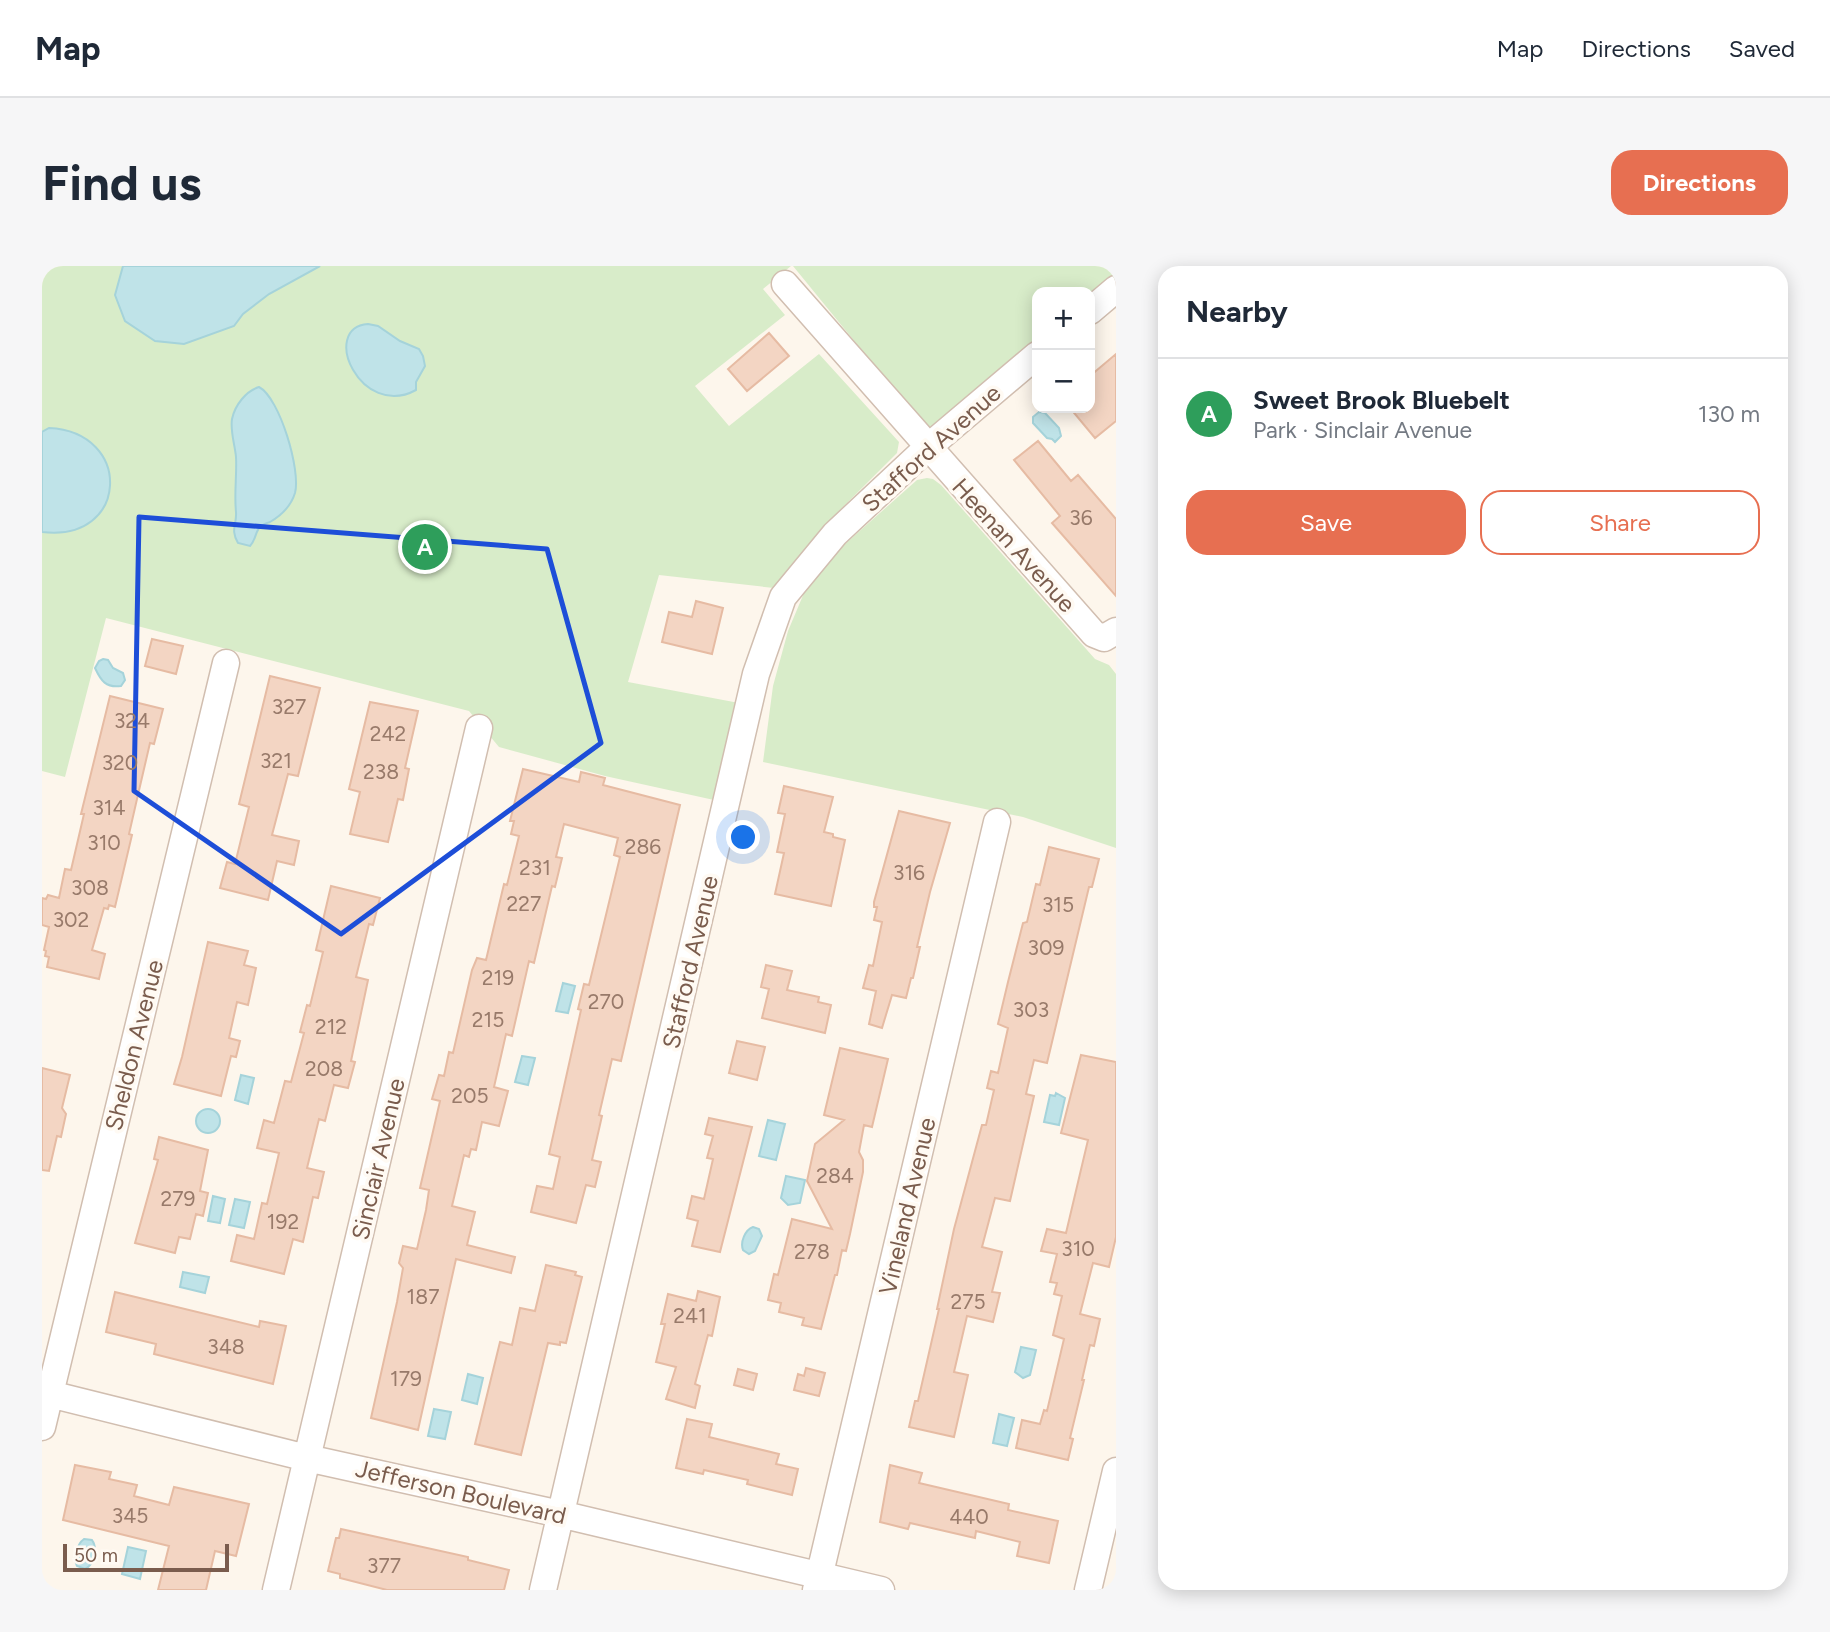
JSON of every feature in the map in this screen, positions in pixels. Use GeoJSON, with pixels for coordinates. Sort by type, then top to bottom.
{"type":"FeatureCollection","features":[{"type":"Feature","properties":{"kind":"street","name":"Heenan Avenue"},"geometry":{"type":"LineString","coordinates":[[785,284],[1094,634],[1110,634]]}},
{"type":"Feature","properties":{"kind":"street"},"geometry":{"type":"LineString","coordinates":[[1095,307],[1116,289]]}},
{"type":"Feature","properties":{"kind":"street","name":"Stafford Avenue"},"geometry":{"type":"LineString","coordinates":[[543,1590],[756,674],[783,597],[835,534],[927,447],[1032,359]]}},
{"type":"Feature","properties":{"kind":"street","name":"Sheldon Avenue"},"geometry":{"type":"LineString","coordinates":[[42,1427],[46,1393],[226,663]]}},
{"type":"Feature","properties":{"kind":"street","name":"Sinclair Avenue"},"geometry":{"type":"LineString","coordinates":[[276,1590],[479,728]]}},
{"type":"Feature","properties":{"kind":"street","name":"Vineland Avenue"},"geometry":{"type":"LineString","coordinates":[[818,1583],[997,822]]}},
{"type":"Feature","properties":{"kind":"street","name":"Jefferson Boulevard"},"geometry":{"type":"LineString","coordinates":[[46,1393],[307,1458],[560,1514],[818,1583],[881,1590]]}},
{"type":"Feature","properties":{"kind":"street"},"geometry":{"type":"LineString","coordinates":[[1088,1590],[1116,1471]]}},
{"type":"Feature","properties":{"kind":"highlighted area"},"geometry":{"type":"Polygon","coordinates":[[[139,517],[547,549],[601,743],[341,934],[134,791],[139,517]]]}},
{"type":"Feature","properties":{"kind":"green space"},"geometry":{"type":"Polygon","coordinates":[[[42,266],[791,266],[763,289],[785,315],[695,386],[729,426],[819,354],[899,442],[897,453],[831,519],[774,588],[659,575],[628,682],[739,703],[714,800],[605,776],[499,747],[469,711],[106,618],[65,777],[42,771],[42,266]]]}},
{"type":"Feature","properties":{"kind":"green space"},"geometry":{"type":"Polygon","coordinates":[[[793,266],[1116,266],[1116,280],[1095,298],[1095,287],[1032,287],[1032,350],[940,429],[927,430],[793,266]]]}},
{"type":"Feature","properties":{"kind":"green space"},"geometry":{"type":"Polygon","coordinates":[[[927,478],[941,485],[1095,659],[1109,665],[1116,674],[1116,848],[1023,817],[763,762],[773,686],[788,631],[804,593],[827,560],[917,480],[927,478]]]}},
{"type":"Feature","properties":{"kind":"water"},"geometry":{"type":"Polygon","coordinates":[[[123,266],[320,266],[269,294],[243,314],[234,326],[184,344],[155,341],[125,321],[115,295],[123,266]]]}},
{"type":"Feature","properties":{"kind":"water"},"geometry":{"type":"Polygon","coordinates":[[[368,324],[378,326],[400,341],[419,349],[425,366],[416,382],[416,390],[396,396],[378,393],[364,383],[353,370],[347,355],[347,340],[354,329],[368,324]]]}},
{"type":"Feature","properties":{"kind":"water"},"geometry":{"type":"Polygon","coordinates":[[[259,387],[267,394],[281,420],[292,453],[296,483],[295,493],[288,506],[260,527],[250,546],[238,543],[234,534],[236,457],[232,424],[233,414],[242,399],[259,387]]]}},
{"type":"Feature","properties":{"kind":"water"},"geometry":{"type":"Polygon","coordinates":[[[1038,413],[1045,413],[1059,428],[1061,436],[1055,442],[1047,438],[1033,423],[1033,417],[1038,413]]]}},
{"type":"Feature","properties":{"kind":"water"},"geometry":{"type":"Polygon","coordinates":[[[49,428],[77,434],[96,447],[107,466],[110,486],[105,505],[92,521],[71,531],[42,532],[42,432],[49,428]]]}},
{"type":"Feature","properties":{"kind":"water"},"geometry":{"type":"Polygon","coordinates":[[[103,659],[123,673],[125,680],[121,686],[108,685],[99,677],[95,668],[103,659]]]}},
{"type":"Feature","properties":{"kind":"water"},"geometry":{"type":"Polygon","coordinates":[[[563,983],[575,986],[568,1013],[556,1011],[563,983]]]}},
{"type":"Feature","properties":{"kind":"water"},"geometry":{"type":"Polygon","coordinates":[[[522,1056],[535,1058],[528,1085],[515,1082],[522,1056]]]}},
{"type":"Feature","properties":{"kind":"water"},"geometry":{"type":"Polygon","coordinates":[[[241,1075],[254,1078],[248,1104],[235,1100],[241,1075]]]}},
{"type":"Feature","properties":{"kind":"water"},"geometry":{"type":"Polygon","coordinates":[[[1056,1093],[1065,1098],[1059,1125],[1044,1122],[1050,1095],[1055,1096],[1056,1093]]]}},
{"type":"Feature","properties":{"kind":"water"},"geometry":{"type":"Polygon","coordinates":[[[208,1109],[217,1112],[220,1121],[217,1130],[208,1133],[199,1130],[196,1121],[199,1112],[208,1109]]]}},
{"type":"Feature","properties":{"kind":"water"},"geometry":{"type":"Polygon","coordinates":[[[768,1120],[785,1124],[776,1160],[759,1156],[768,1120]]]}},
{"type":"Feature","properties":{"kind":"water"},"geometry":{"type":"Polygon","coordinates":[[[786,1176],[805,1180],[800,1203],[788,1205],[781,1198],[786,1176]]]}},
{"type":"Feature","properties":{"kind":"water"},"geometry":{"type":"Polygon","coordinates":[[[213,1196],[225,1199],[220,1223],[208,1221],[213,1196]]]}},
{"type":"Feature","properties":{"kind":"water"},"geometry":{"type":"Polygon","coordinates":[[[235,1199],[250,1202],[244,1228],[229,1225],[235,1199]]]}},
{"type":"Feature","properties":{"kind":"water"},"geometry":{"type":"Polygon","coordinates":[[[753,1227],[759,1229],[762,1236],[755,1251],[749,1254],[743,1250],[742,1243],[746,1233],[753,1227]]]}},
{"type":"Feature","properties":{"kind":"water"},"geometry":{"type":"Polygon","coordinates":[[[183,1272],[209,1277],[205,1293],[180,1287],[183,1272]]]}},
{"type":"Feature","properties":{"kind":"water"},"geometry":{"type":"Polygon","coordinates":[[[1021,1347],[1036,1350],[1030,1375],[1023,1378],[1015,1372],[1021,1347]]]}},
{"type":"Feature","properties":{"kind":"water"},"geometry":{"type":"Polygon","coordinates":[[[468,1374],[483,1378],[477,1404],[462,1400],[468,1374]]]}},
{"type":"Feature","properties":{"kind":"water"},"geometry":{"type":"Polygon","coordinates":[[[434,1409],[451,1412],[445,1439],[428,1436],[434,1409]]]}},
{"type":"Feature","properties":{"kind":"water"},"geometry":{"type":"Polygon","coordinates":[[[999,1414],[1014,1418],[1007,1446],[993,1443],[999,1414]]]}},
{"type":"Feature","properties":{"kind":"water"},"geometry":{"type":"Polygon","coordinates":[[[84,1539],[92,1540],[95,1547],[93,1560],[85,1569],[77,1566],[75,1559],[84,1539]]]}},
{"type":"Feature","properties":{"kind":"water"},"geometry":{"type":"Polygon","coordinates":[[[128,1547],[146,1551],[140,1579],[122,1574],[128,1547]]]}},
{"type":"Feature","properties":{"kind":"building"},"geometry":{"type":"Polygon","coordinates":[[[769,333],[789,356],[747,391],[728,369],[769,333]]]}},
{"type":"Feature","properties":{"kind":"building"},"geometry":{"type":"Polygon","coordinates":[[[1116,354],[1116,421],[1095,438],[1074,413],[1095,413],[1095,372],[1116,354]]]}},
{"type":"Feature","properties":{"kind":"building"},"geometry":{"type":"Polygon","coordinates":[[[1038,441],[1071,481],[1078,475],[1116,519],[1116,596],[1052,523],[1060,516],[1014,460],[1038,441]]]}},
{"type":"Feature","properties":{"kind":"building"},"geometry":{"type":"Polygon","coordinates":[[[696,601],[723,608],[712,654],[662,642],[669,612],[692,617],[696,601]]]}},
{"type":"Feature","properties":{"kind":"building"},"geometry":{"type":"Polygon","coordinates":[[[152,639],[183,646],[176,674],[145,666],[152,639]]]}},
{"type":"Feature","properties":{"kind":"building"},"geometry":{"type":"Polygon","coordinates":[[[270,676],[320,688],[298,776],[288,774],[272,835],[299,841],[294,865],[277,861],[268,900],[220,888],[227,862],[235,864],[249,807],[239,804],[270,676]]]}},
{"type":"Feature","properties":{"kind":"building"},"geometry":{"type":"Polygon","coordinates":[[[110,696],[163,709],[154,744],[150,743],[115,907],[109,905],[108,909],[104,908],[92,950],[105,954],[99,979],[47,967],[49,957],[45,956],[44,950],[49,927],[42,925],[42,898],[46,899],[48,895],[59,898],[65,869],[71,870],[84,814],[81,814],[110,696]]]}},
{"type":"Feature","properties":{"kind":"building"},"geometry":{"type":"Polygon","coordinates":[[[370,702],[418,711],[405,768],[409,769],[403,800],[398,799],[388,842],[350,834],[360,792],[349,789],[370,702]]]}},
{"type":"Feature","properties":{"kind":"building"},"geometry":{"type":"Polygon","coordinates":[[[523,769],[579,782],[581,772],[605,778],[603,785],[680,805],[621,1061],[612,1059],[599,1115],[602,1116],[592,1160],[601,1162],[595,1187],[586,1185],[576,1223],[531,1212],[537,1186],[553,1189],[560,1157],[549,1154],[581,1010],[578,1009],[584,984],[589,985],[620,857],[614,855],[618,838],[564,824],[556,857],[562,858],[555,887],[552,886],[534,963],[529,961],[512,1036],[506,1034],[494,1087],[508,1091],[499,1126],[482,1122],[476,1150],[471,1149],[469,1157],[464,1155],[452,1206],[475,1212],[467,1245],[515,1257],[511,1273],[456,1259],[418,1430],[371,1418],[397,1302],[403,1268],[399,1263],[403,1246],[417,1249],[426,1210],[429,1190],[420,1188],[440,1101],[432,1099],[439,1075],[444,1076],[449,1052],[453,1053],[472,970],[477,958],[486,960],[504,884],[507,885],[519,836],[511,834],[514,821],[510,821],[523,769]]]}},
{"type":"Feature","properties":{"kind":"building"},"geometry":{"type":"Polygon","coordinates":[[[784,786],[833,797],[824,832],[845,840],[831,906],[775,894],[784,853],[777,852],[785,814],[778,813],[784,786]]]}},
{"type":"Feature","properties":{"kind":"building"},"geometry":{"type":"Polygon","coordinates":[[[899,811],[950,823],[930,892],[913,978],[906,998],[892,995],[882,1028],[869,1024],[876,991],[863,988],[869,965],[873,966],[882,922],[874,920],[877,907],[874,907],[874,902],[899,811]]]}},
{"type":"Feature","properties":{"kind":"building"},"geometry":{"type":"Polygon","coordinates":[[[1049,847],[1099,859],[1092,887],[1089,887],[1047,1063],[1034,1060],[1026,1094],[1034,1096],[1010,1201],[995,1198],[982,1247],[1002,1252],[992,1292],[1000,1293],[993,1322],[967,1316],[954,1372],[968,1375],[954,1437],[909,1427],[915,1401],[918,1401],[939,1309],[954,1229],[982,1125],[986,1125],[994,1090],[987,1088],[991,1071],[998,1073],[1008,1028],[998,1024],[1008,982],[1023,923],[1027,922],[1036,884],[1040,885],[1049,847]]]}},
{"type":"Feature","properties":{"kind":"building"},"geometry":{"type":"Polygon","coordinates":[[[331,886],[380,898],[373,925],[369,924],[356,977],[368,980],[351,1061],[355,1062],[348,1088],[334,1085],[325,1121],[319,1119],[307,1168],[324,1172],[318,1198],[313,1197],[303,1242],[293,1239],[284,1274],[231,1261],[237,1235],[254,1239],[262,1203],[267,1204],[279,1153],[257,1148],[264,1120],[274,1123],[285,1081],[291,1082],[304,1033],[300,1032],[307,1005],[310,1006],[323,952],[316,950],[331,886]]]}},
{"type":"Feature","properties":{"kind":"building"},"geometry":{"type":"Polygon","coordinates":[[[208,942],[248,951],[244,965],[256,968],[248,1005],[237,1002],[229,1038],[240,1041],[236,1057],[231,1056],[221,1096],[174,1084],[208,942]]]}},
{"type":"Feature","properties":{"kind":"building"},"geometry":{"type":"Polygon","coordinates":[[[766,965],[792,971],[787,990],[819,997],[818,1002],[831,1005],[825,1033],[762,1018],[769,989],[761,987],[766,965]]]}},
{"type":"Feature","properties":{"kind":"building"},"geometry":{"type":"Polygon","coordinates":[[[737,1041],[765,1047],[757,1080],[729,1073],[737,1041]]]}},
{"type":"Feature","properties":{"kind":"building"},"geometry":{"type":"Polygon","coordinates":[[[840,1048],[888,1059],[872,1127],[864,1125],[859,1152],[863,1160],[863,1172],[850,1234],[846,1251],[842,1250],[821,1329],[802,1325],[804,1318],[779,1312],[781,1303],[768,1300],[774,1274],[778,1275],[792,1219],[832,1229],[807,1181],[815,1144],[844,1120],[824,1115],[840,1048]]]}},
{"type":"Feature","properties":{"kind":"building"},"geometry":{"type":"Polygon","coordinates":[[[1081,1055],[1116,1062],[1116,1237],[1109,1267],[1093,1263],[1080,1314],[1100,1319],[1094,1346],[1090,1345],[1082,1380],[1068,1460],[1016,1448],[1022,1420],[1040,1424],[1044,1410],[1047,1411],[1064,1339],[1053,1335],[1062,1296],[1054,1294],[1057,1283],[1050,1282],[1057,1254],[1041,1251],[1047,1229],[1066,1233],[1088,1140],[1061,1133],[1081,1055]]]}},
{"type":"Feature","properties":{"kind":"building"},"geometry":{"type":"Polygon","coordinates":[[[42,1068],[70,1075],[62,1108],[66,1114],[61,1137],[57,1136],[49,1171],[42,1170],[42,1068]]]}},
{"type":"Feature","properties":{"kind":"building"},"geometry":{"type":"Polygon","coordinates":[[[709,1118],[752,1127],[720,1252],[692,1246],[698,1221],[687,1218],[692,1196],[704,1199],[713,1159],[707,1158],[713,1136],[705,1134],[709,1118]]]}},
{"type":"Feature","properties":{"kind":"building"},"geometry":{"type":"Polygon","coordinates":[[[159,1137],[208,1150],[200,1191],[208,1193],[203,1216],[196,1214],[190,1239],[179,1237],[175,1253],[135,1243],[158,1160],[154,1159],[159,1137]]]}},
{"type":"Feature","properties":{"kind":"building"},"geometry":{"type":"Polygon","coordinates":[[[546,1265],[576,1272],[575,1275],[582,1277],[566,1343],[548,1343],[521,1455],[475,1444],[500,1342],[512,1345],[520,1308],[535,1311],[546,1265]]]}},
{"type":"Feature","properties":{"kind":"building"},"geometry":{"type":"Polygon","coordinates":[[[698,1291],[720,1297],[712,1336],[708,1335],[695,1384],[700,1386],[695,1408],[666,1399],[676,1367],[656,1362],[665,1324],[661,1324],[668,1294],[696,1301],[698,1291]]]}},
{"type":"Feature","properties":{"kind":"building"},"geometry":{"type":"Polygon","coordinates":[[[115,1292],[259,1327],[260,1321],[286,1326],[273,1384],[154,1354],[156,1344],[106,1332],[115,1292]]]}},
{"type":"Feature","properties":{"kind":"building"},"geometry":{"type":"Polygon","coordinates":[[[806,1368],[825,1373],[819,1396],[794,1390],[798,1374],[804,1376],[806,1368]]]}},
{"type":"Feature","properties":{"kind":"building"},"geometry":{"type":"Polygon","coordinates":[[[738,1369],[757,1374],[753,1390],[734,1385],[738,1369]]]}},
{"type":"Feature","properties":{"kind":"building"},"geometry":{"type":"Polygon","coordinates":[[[687,1419],[712,1424],[709,1437],[779,1454],[776,1464],[798,1469],[792,1495],[747,1484],[748,1480],[704,1470],[703,1474],[676,1468],[687,1419]]]}},
{"type":"Feature","properties":{"kind":"building"},"geometry":{"type":"Polygon","coordinates":[[[75,1465],[111,1472],[109,1479],[137,1485],[134,1496],[169,1505],[174,1487],[249,1504],[236,1556],[215,1551],[206,1590],[158,1590],[169,1546],[63,1520],[75,1465]]]}},
{"type":"Feature","properties":{"kind":"building"},"geometry":{"type":"Polygon","coordinates":[[[890,1465],[922,1473],[919,1483],[1009,1504],[1008,1510],[1058,1521],[1049,1563],[1017,1556],[1020,1542],[976,1531],[975,1538],[910,1523],[908,1529],[880,1522],[890,1465]]]}},
{"type":"Feature","properties":{"kind":"building"},"geometry":{"type":"Polygon","coordinates":[[[341,1529],[468,1557],[468,1560],[509,1570],[504,1590],[387,1590],[340,1578],[340,1574],[328,1571],[336,1538],[339,1538],[341,1529]]]}},
{"type":"Feature","properties":{"kind":"place","name":"Sweet Brook Bluebelt"},"geometry":{"type":"Point","coordinates":[425,547]}}]}
